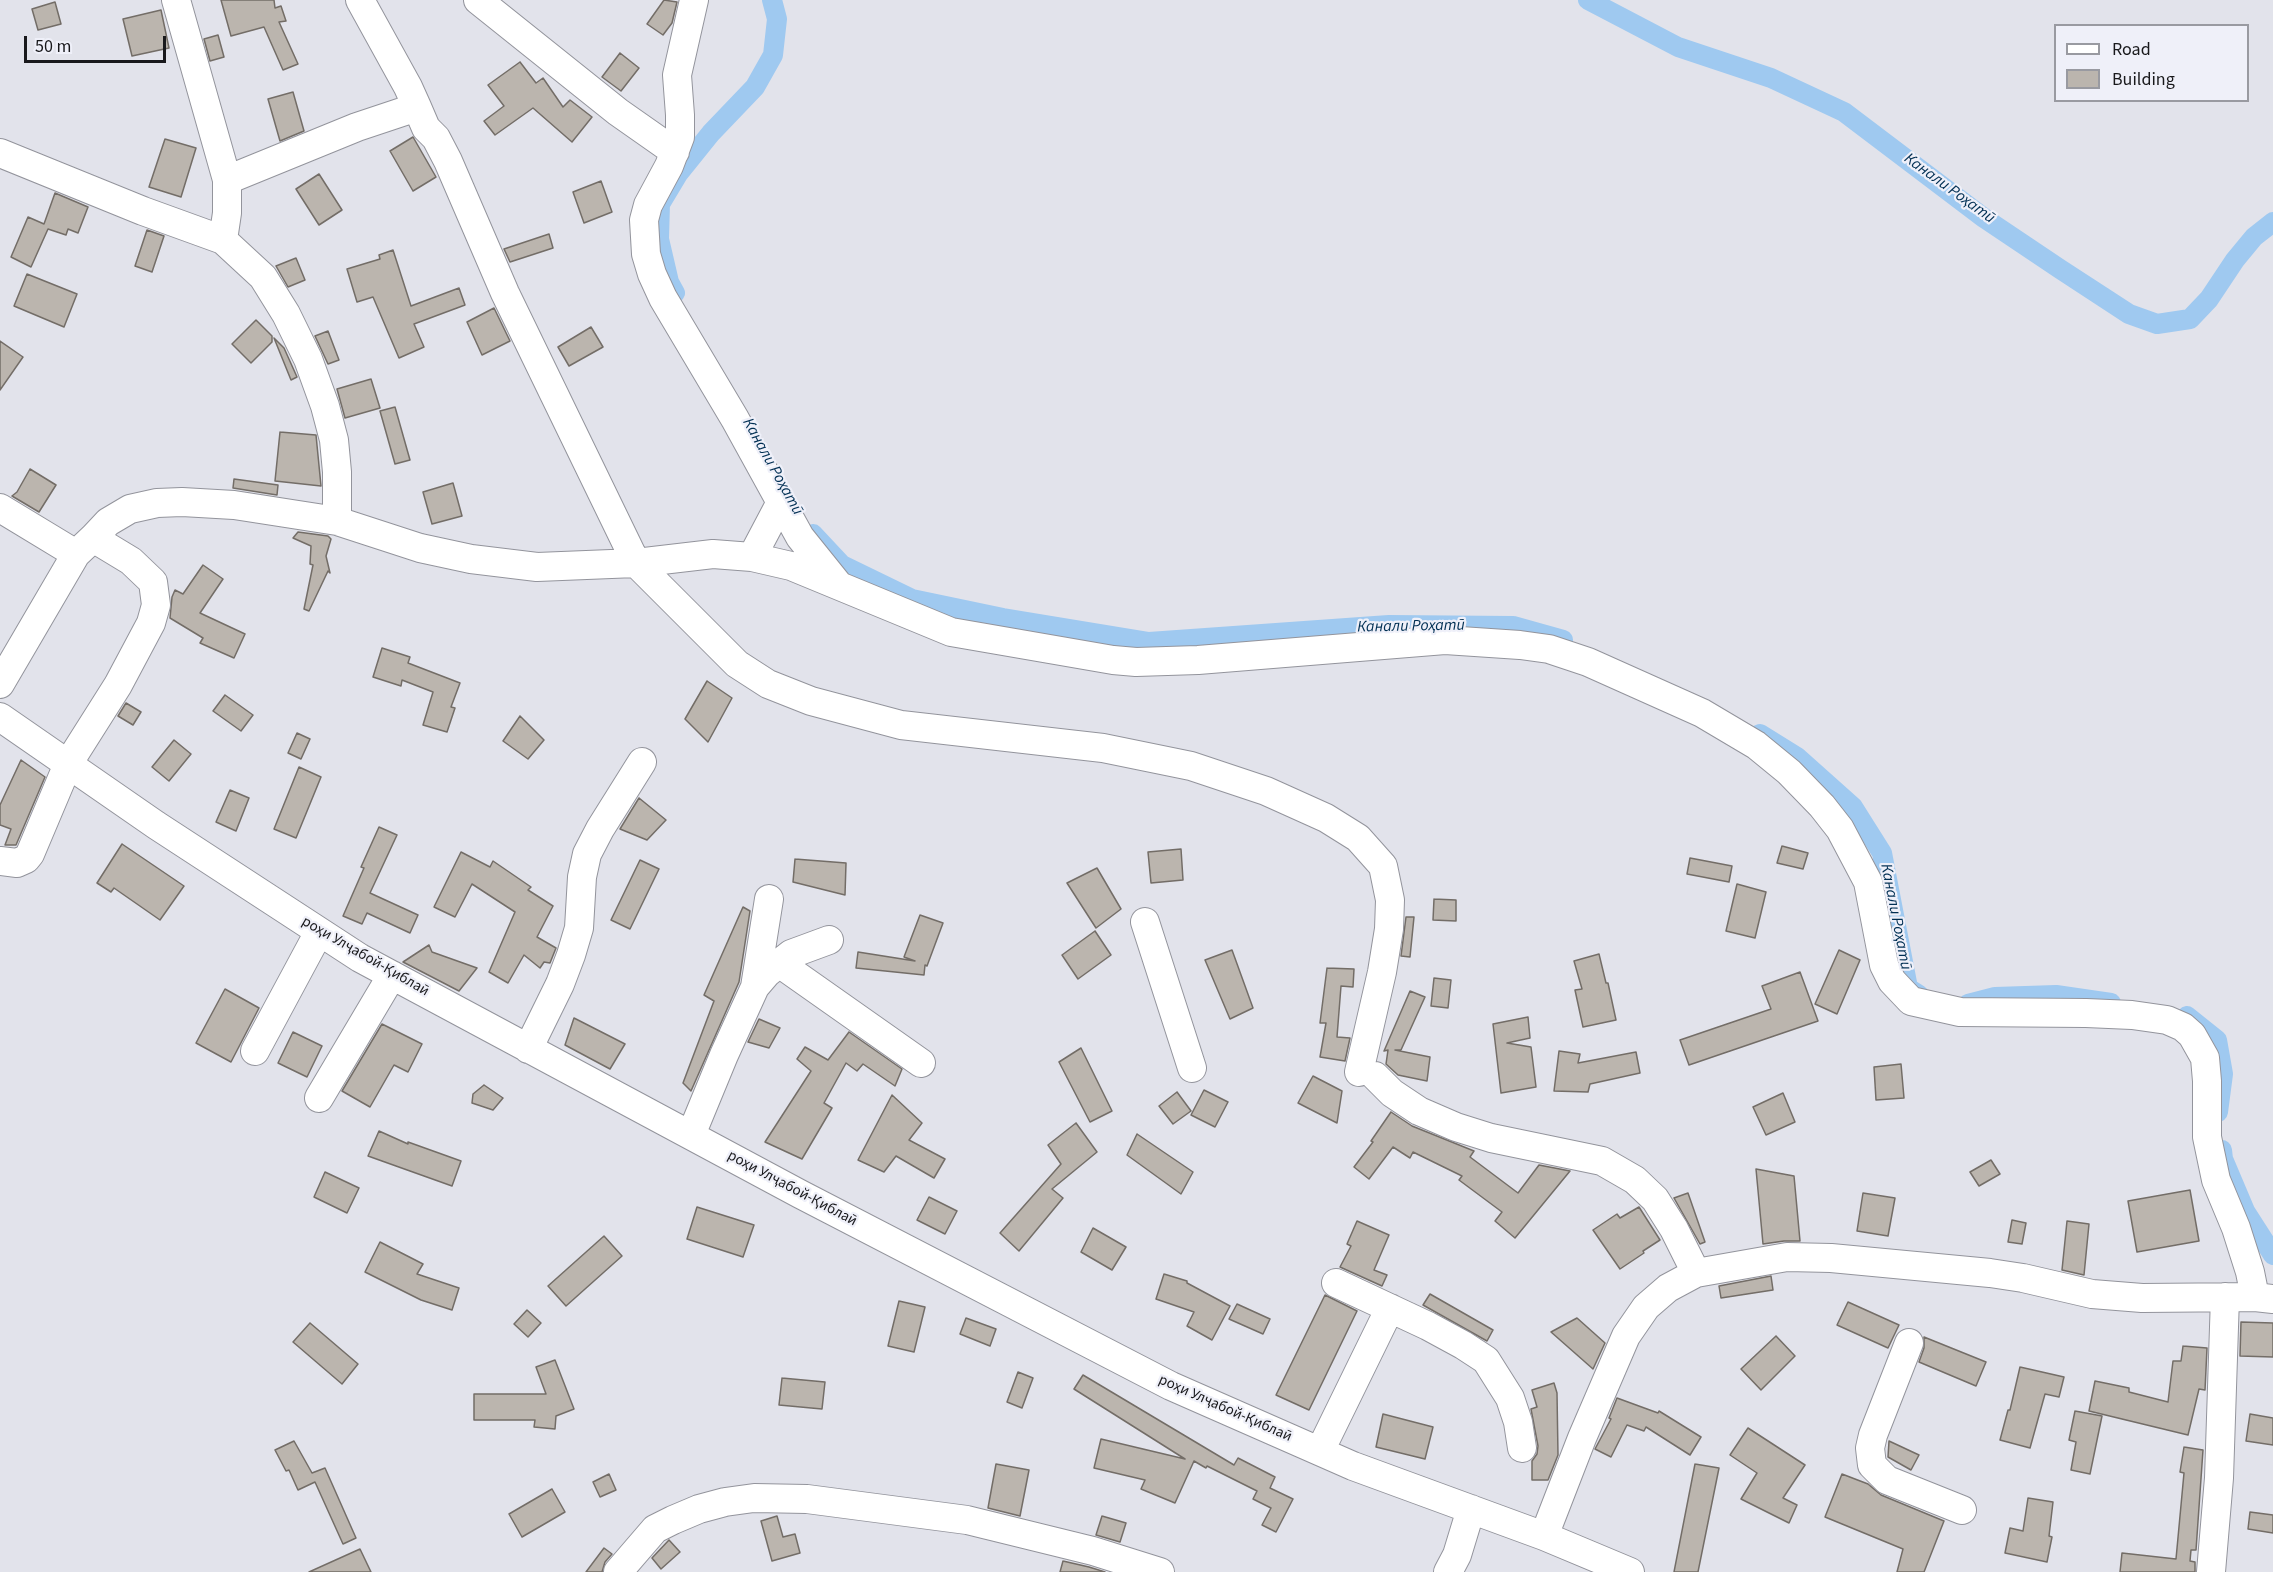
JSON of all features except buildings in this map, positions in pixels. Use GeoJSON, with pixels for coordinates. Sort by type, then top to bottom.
{"type":"FeatureCollection","features":[{"type":"Feature","properties":{"kind":"street"},"geometry":{"type":"LineString","coordinates":[[176,0],[227,180],[228,213],[223,240]]}},
{"type":"Feature","properties":{"kind":"street"},"geometry":{"type":"LineString","coordinates":[[360,0],[404,79],[426,128],[436,138],[448,161],[505,293],[636,563],[738,664],[768,684],[811,701],[901,725],[1104,748],[1191,766],[1266,791],[1326,818],[1358,838],[1383,866],[1390,900],[1389,929],[1367,1074],[1419,1111],[1456,1127],[1491,1138],[1602,1161],[1635,1180],[1655,1199],[1696,1273]]}},
{"type":"Feature","properties":{"kind":"street"},"geometry":{"type":"LineString","coordinates":[[478,0],[618,112],[675,152]]}},
{"type":"Feature","properties":{"kind":"street"},"geometry":{"type":"LineString","coordinates":[[694,0],[677,75],[680,137],[675,152],[648,205],[644,220],[646,254],[663,298],[735,419],[800,537],[840,587]]}},
{"type":"Feature","properties":{"kind":"street"},"geometry":{"type":"LineString","coordinates":[[227,180],[357,127],[417,107]]}},
{"type":"Feature","properties":{"kind":"street"},"geometry":{"type":"LineString","coordinates":[[0,153],[143,211],[223,240],[262,277],[286,314],[308,359],[325,406],[334,440],[337,472],[337,521]]}},
{"type":"Feature","properties":{"kind":"street"},"geometry":{"type":"LineString","coordinates":[[0,684],[84,546],[108,522],[130,509],[157,503],[182,502],[234,505],[337,521],[420,548],[471,559],[537,567],[636,563],[713,554],[752,557],[791,566],[951,632],[1113,660],[1136,662],[1198,660],[1445,640],[1549,649],[1588,662],[1702,713],[1756,745],[1789,772],[1822,806],[1840,829],[1868,882],[1884,965],[1892,981],[1911,1001],[1960,1012],[2086,1012],[2132,1015],[2167,1020],[2183,1027],[2192,1035],[2205,1058],[2207,1137],[2216,1180],[2240,1239],[2250,1272],[2264,1298],[2142,1298],[2092,1294],[1990,1273],[1831,1258],[1787,1257],[1696,1273],[1668,1288],[1646,1307],[1626,1336],[1582,1438],[1544,1536]]}},
{"type":"Feature","properties":{"kind":"street"},"geometry":{"type":"LineString","coordinates":[[752,557],[781,502]]}},
{"type":"Feature","properties":{"kind":"street"},"geometry":{"type":"LineString","coordinates":[[0,508],[144,572],[153,582],[156,594],[156,605],[151,623],[142,643],[68,764],[30,854],[26,859],[17,863],[0,861]]}},
{"type":"Feature","properties":{"kind":"street","name":"роҳи Улҷабой-Қиблаӣ"},"geometry":{"type":"LineString","coordinates":[[0,717],[156,825],[319,932],[392,975],[1016,1307],[1171,1386],[1353,1466],[1544,1536],[1630,1572]]}},
{"type":"Feature","properties":{"kind":"street"},"geometry":{"type":"LineString","coordinates":[[528,1049],[571,956],[579,928],[582,877],[587,854],[642,762]]}},
{"type":"Feature","properties":{"kind":"street"},"geometry":{"type":"LineString","coordinates":[[755,987],[769,899]]}},
{"type":"Feature","properties":{"kind":"street"},"geometry":{"type":"LineString","coordinates":[[1145,922],[1192,1068]]}},
{"type":"Feature","properties":{"kind":"street"},"geometry":{"type":"LineString","coordinates":[[255,1051],[319,932]]}},
{"type":"Feature","properties":{"kind":"street"},"geometry":{"type":"LineString","coordinates":[[691,1136],[723,1056],[755,987],[767,972],[791,954],[829,940]]}},
{"type":"Feature","properties":{"kind":"street"},"geometry":{"type":"LineString","coordinates":[[779,963],[921,1063]]}},
{"type":"Feature","properties":{"kind":"street"},"geometry":{"type":"LineString","coordinates":[[319,1098],[392,975]]}},
{"type":"Feature","properties":{"kind":"street"},"geometry":{"type":"LineString","coordinates":[[1336,1283],[1463,1345],[1486,1360],[1510,1398],[1518,1422],[1522,1448]]}},
{"type":"Feature","properties":{"kind":"street"},"geometry":{"type":"LineString","coordinates":[[2211,1572],[2219,1478],[2225,1297]]}},
{"type":"Feature","properties":{"kind":"street"},"geometry":{"type":"LineString","coordinates":[[1320,1451],[1390,1308]]}},
{"type":"Feature","properties":{"kind":"street"},"geometry":{"type":"LineString","coordinates":[[1909,1343],[1873,1436],[1870,1448],[1872,1465],[1887,1480],[1962,1510]]}},
{"type":"Feature","properties":{"kind":"street"},"geometry":{"type":"LineString","coordinates":[[618,1572],[655,1529],[699,1509],[754,1498],[807,1499],[967,1520],[1093,1551],[1160,1572]]}},
{"type":"Feature","properties":{"kind":"street"},"geometry":{"type":"LineString","coordinates":[[1448,1572],[1457,1555],[1471,1509]]}},
{"type":"Feature","properties":{"kind":"waterway","name":"Канали Роҳатӣ"},"geometry":{"type":"LineString","coordinates":[[675,293],[669,282],[659,239],[660,204],[678,174],[711,133],[755,87],[773,55],[777,19],[772,0]]}},
{"type":"Feature","properties":{"kind":"waterway","name":"Канали Роҳатӣ"},"geometry":{"type":"LineString","coordinates":[[1588,0],[1678,47],[1771,78],[1844,112],[1984,218],[2129,314],[2157,324],[2190,319],[2209,299],[2235,260],[2254,237],[2273,222]]}},
{"type":"Feature","properties":{"kind":"waterway","name":"Канали Роҳатӣ"},"geometry":{"type":"LineString","coordinates":[[813,534],[842,565],[912,599],[1003,618],[1149,642],[1389,625],[1513,626],[1563,640]]}},
{"type":"Feature","properties":{"kind":"waterway","name":"Канали Роҳатӣ"},"geometry":{"type":"LineString","coordinates":[[1760,734],[1797,757],[1853,807],[1882,853],[1908,988],[1919,995]]}},
{"type":"Feature","properties":{"kind":"waterway","name":"Канали Роҳатӣ"},"geometry":{"type":"LineString","coordinates":[[1968,1004],[1995,997],[2056,995],[2111,1003]]}},
{"type":"Feature","properties":{"kind":"waterway","name":"Канали Роҳатӣ"},"geometry":{"type":"LineString","coordinates":[[2187,1016],[2217,1040],[2223,1074],[2218,1112]]}},
{"type":"Feature","properties":{"kind":"waterway","name":"Канали Роҳатӣ"},"geometry":{"type":"LineString","coordinates":[[2222,1150],[2223,1159],[2245,1211],[2273,1255]]}}]}
